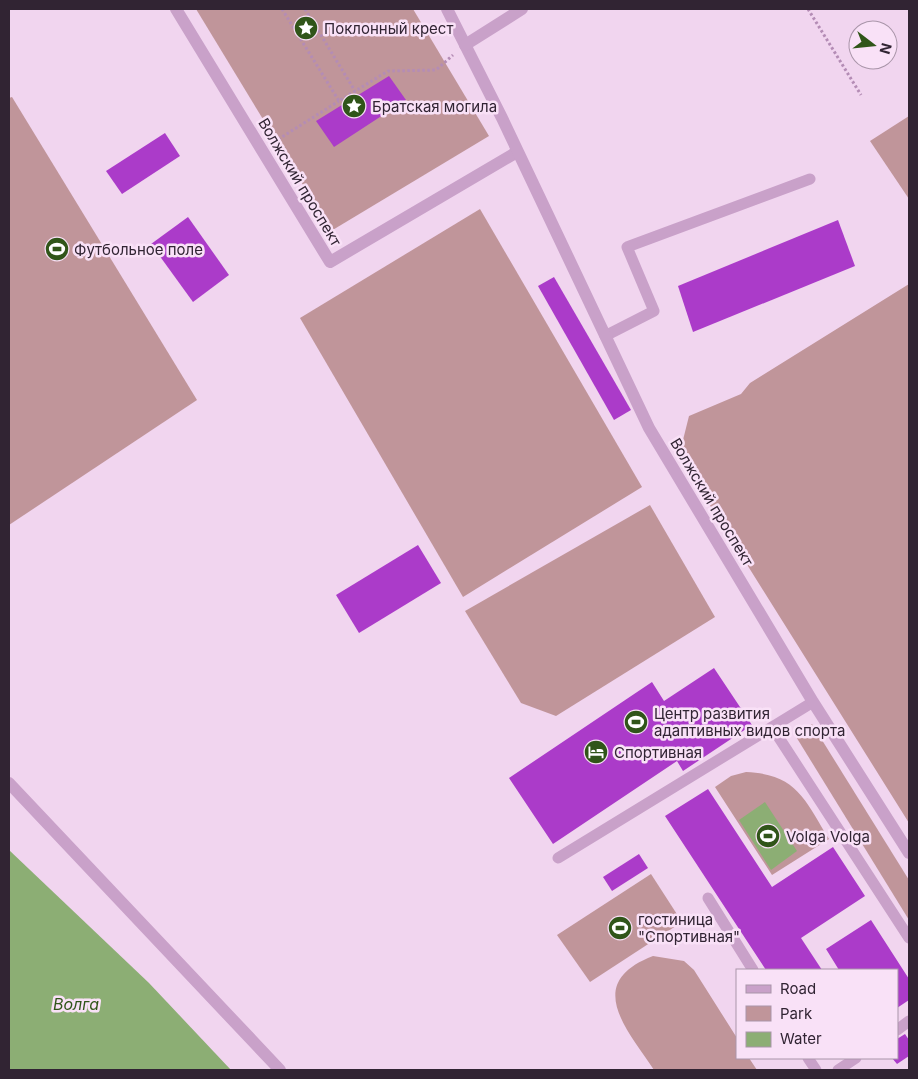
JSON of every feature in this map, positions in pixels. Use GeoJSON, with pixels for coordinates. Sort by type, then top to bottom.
{"type":"FeatureCollection","features":[{"type":"Feature","properties":{"kind":"street","name":"Волжский проспект"},"geometry":{"type":"LineString","coordinates":[[176,9],[330,262],[517,152]]}},
{"type":"Feature","properties":{"kind":"street","name":"Волжский проспект"},"geometry":{"type":"LineString","coordinates":[[447,9],[649,428],[813,702],[909,853]]}},
{"type":"Feature","properties":{"kind":"street"},"geometry":{"type":"LineString","coordinates":[[465,45],[522,9]]}},
{"type":"Feature","properties":{"kind":"street"},"geometry":{"type":"LineString","coordinates":[[9,783],[280,1070]]}},
{"type":"Feature","properties":{"kind":"lane"},"geometry":{"type":"LineString","coordinates":[[605,336],[654,311],[627,247],[810,180]]}},
{"type":"Feature","properties":{"kind":"lane"},"geometry":{"type":"LineString","coordinates":[[558,858],[813,702]]}},
{"type":"Feature","properties":{"kind":"lane"},"geometry":{"type":"LineString","coordinates":[[772,727],[909,938]]}},
{"type":"Feature","properties":{"kind":"lane"},"geometry":{"type":"LineString","coordinates":[[708,898],[752,969]]}},
{"type":"Feature","properties":{"kind":"lane"},"geometry":{"type":"LineString","coordinates":[[898,1029],[909,1021]]}},
{"type":"Feature","properties":{"kind":"lane"},"geometry":{"type":"LineString","coordinates":[[809,1059],[816,1070]]}},
{"type":"Feature","properties":{"kind":"lane"},"geometry":{"type":"LineString","coordinates":[[838,1070],[854,1059]]}},
{"type":"Feature","properties":{"kind":"path"},"geometry":{"type":"LineString","coordinates":[[282,9],[339,101]]}},
{"type":"Feature","properties":{"kind":"path"},"geometry":{"type":"LineString","coordinates":[[306,9],[355,91]]}},
{"type":"Feature","properties":{"kind":"path"},"geometry":{"type":"LineString","coordinates":[[808,9],[862,95]]}},
{"type":"Feature","properties":{"kind":"path"},"geometry":{"type":"LineString","coordinates":[[261,150],[388,70],[436,70],[446,61]]}},
{"type":"Feature","properties":{"kind":"green space"},"geometry":{"type":"Polygon","coordinates":[[[196,9],[413,9],[489,136],[331,231],[196,9]]]}},
{"type":"Feature","properties":{"kind":"green space","name":"Футбольное поле"},"geometry":{"type":"Polygon","coordinates":[[[12,97],[197,400],[9,525],[9,98],[12,97]]]}},
{"type":"Feature","properties":{"kind":"green space"},"geometry":{"type":"Polygon","coordinates":[[[909,116],[909,199],[870,141],[909,116]]]}},
{"type":"Feature","properties":{"kind":"green space"},"geometry":{"type":"Polygon","coordinates":[[[480,209],[642,487],[463,597],[300,318],[480,209]]]}},
{"type":"Feature","properties":{"kind":"green space"},"geometry":{"type":"Polygon","coordinates":[[[909,284],[909,823],[679,456],[689,416],[741,394],[750,383],[909,284]]]}},
{"type":"Feature","properties":{"kind":"green space"},"geometry":{"type":"Polygon","coordinates":[[[650,505],[715,617],[556,716],[521,703],[465,611],[650,505]]]}},
{"type":"Feature","properties":{"kind":"green space"},"geometry":{"type":"Polygon","coordinates":[[[812,724],[909,880],[909,920],[795,735],[812,724]]]}},
{"type":"Feature","properties":{"kind":"green space"},"geometry":{"type":"Polygon","coordinates":[[[746,772],[777,778],[798,792],[806,801],[829,839],[772,875],[715,787],[731,776],[746,772]]]}},
{"type":"Feature","properties":{"kind":"green space","name":"гостиница \"Спортивная\""},"geometry":{"type":"Polygon","coordinates":[[[651,874],[682,922],[590,982],[557,935],[651,874]]]}},
{"type":"Feature","properties":{"kind":"green space"},"geometry":{"type":"Polygon","coordinates":[[[653,956],[684,961],[694,970],[736,1036],[736,1059],[750,1059],[757,1070],[654,1070],[623,1023],[617,1008],[615,993],[620,979],[632,967],[653,956]]]}},
{"type":"Feature","properties":{"kind":"water","name":"Volga Volga"},"geometry":{"type":"Polygon","coordinates":[[[765,802],[797,851],[771,870],[739,820],[765,802]]]}},
{"type":"Feature","properties":{"kind":"water","name":"Волга"},"geometry":{"type":"Polygon","coordinates":[[[9,850],[149,983],[231,1070],[9,1070],[9,850]]]}},
{"type":"Feature","properties":{"kind":"building"},"geometry":{"type":"Polygon","coordinates":[[[389,76],[406,100],[334,147],[316,121],[389,76]]]}},
{"type":"Feature","properties":{"kind":"building"},"geometry":{"type":"Polygon","coordinates":[[[165,133],[180,156],[122,194],[106,171],[165,133]]]}},
{"type":"Feature","properties":{"kind":"building"},"geometry":{"type":"Polygon","coordinates":[[[188,217],[229,275],[193,302],[151,244],[188,217]]]}},
{"type":"Feature","properties":{"kind":"building"},"geometry":{"type":"Polygon","coordinates":[[[838,220],[855,266],[693,332],[678,286],[838,220]]]}},
{"type":"Feature","properties":{"kind":"building"},"geometry":{"type":"Polygon","coordinates":[[[554,277],[631,410],[614,420],[538,286],[554,277]]]}},
{"type":"Feature","properties":{"kind":"building"},"geometry":{"type":"Polygon","coordinates":[[[418,545],[441,583],[359,633],[336,595],[418,545]]]}},
{"type":"Feature","properties":{"kind":"building"},"geometry":{"type":"Polygon","coordinates":[[[714,668],[752,725],[683,771],[677,761],[553,844],[509,778],[652,682],[664,701],[714,668]]]}},
{"type":"Feature","properties":{"kind":"building"},"geometry":{"type":"Polygon","coordinates":[[[708,789],[772,887],[833,847],[865,896],[801,938],[821,969],[765,969],[665,816],[708,789]]]}},
{"type":"Feature","properties":{"kind":"building"},"geometry":{"type":"Polygon","coordinates":[[[639,854],[648,868],[612,891],[603,877],[639,854]]]}},
{"type":"Feature","properties":{"kind":"building"},"geometry":{"type":"Polygon","coordinates":[[[871,920],[909,979],[909,1000],[898,1007],[898,969],[838,969],[826,949],[871,920]]]}},
{"type":"Feature","properties":{"kind":"building"},"geometry":{"type":"Polygon","coordinates":[[[905,1034],[909,1040],[909,1056],[897,1064],[893,1059],[898,1059],[898,1038],[905,1034]]]}},
{"type":"Feature","properties":{"kind":"place","name":"Поклонный крест"},"geometry":{"type":"Point","coordinates":[306,28]}},
{"type":"Feature","properties":{"kind":"place","name":"Братская могила"},"geometry":{"type":"Point","coordinates":[354,106]}},
{"type":"Feature","properties":{"kind":"place","name":"Футбольное поле"},"geometry":{"type":"Point","coordinates":[57,249]}},
{"type":"Feature","properties":{"kind":"place","name":"Центр развития адаптивных видов спорта"},"geometry":{"type":"Point","coordinates":[636,722]}},
{"type":"Feature","properties":{"kind":"place","name":"Спортивная"},"geometry":{"type":"Point","coordinates":[596,752]}},
{"type":"Feature","properties":{"kind":"place","name":"Volga Volga"},"geometry":{"type":"Point","coordinates":[768,836]}},
{"type":"Feature","properties":{"kind":"place","name":"гостиница \"Спортивная\""},"geometry":{"type":"Point","coordinates":[620,928]}}]}
